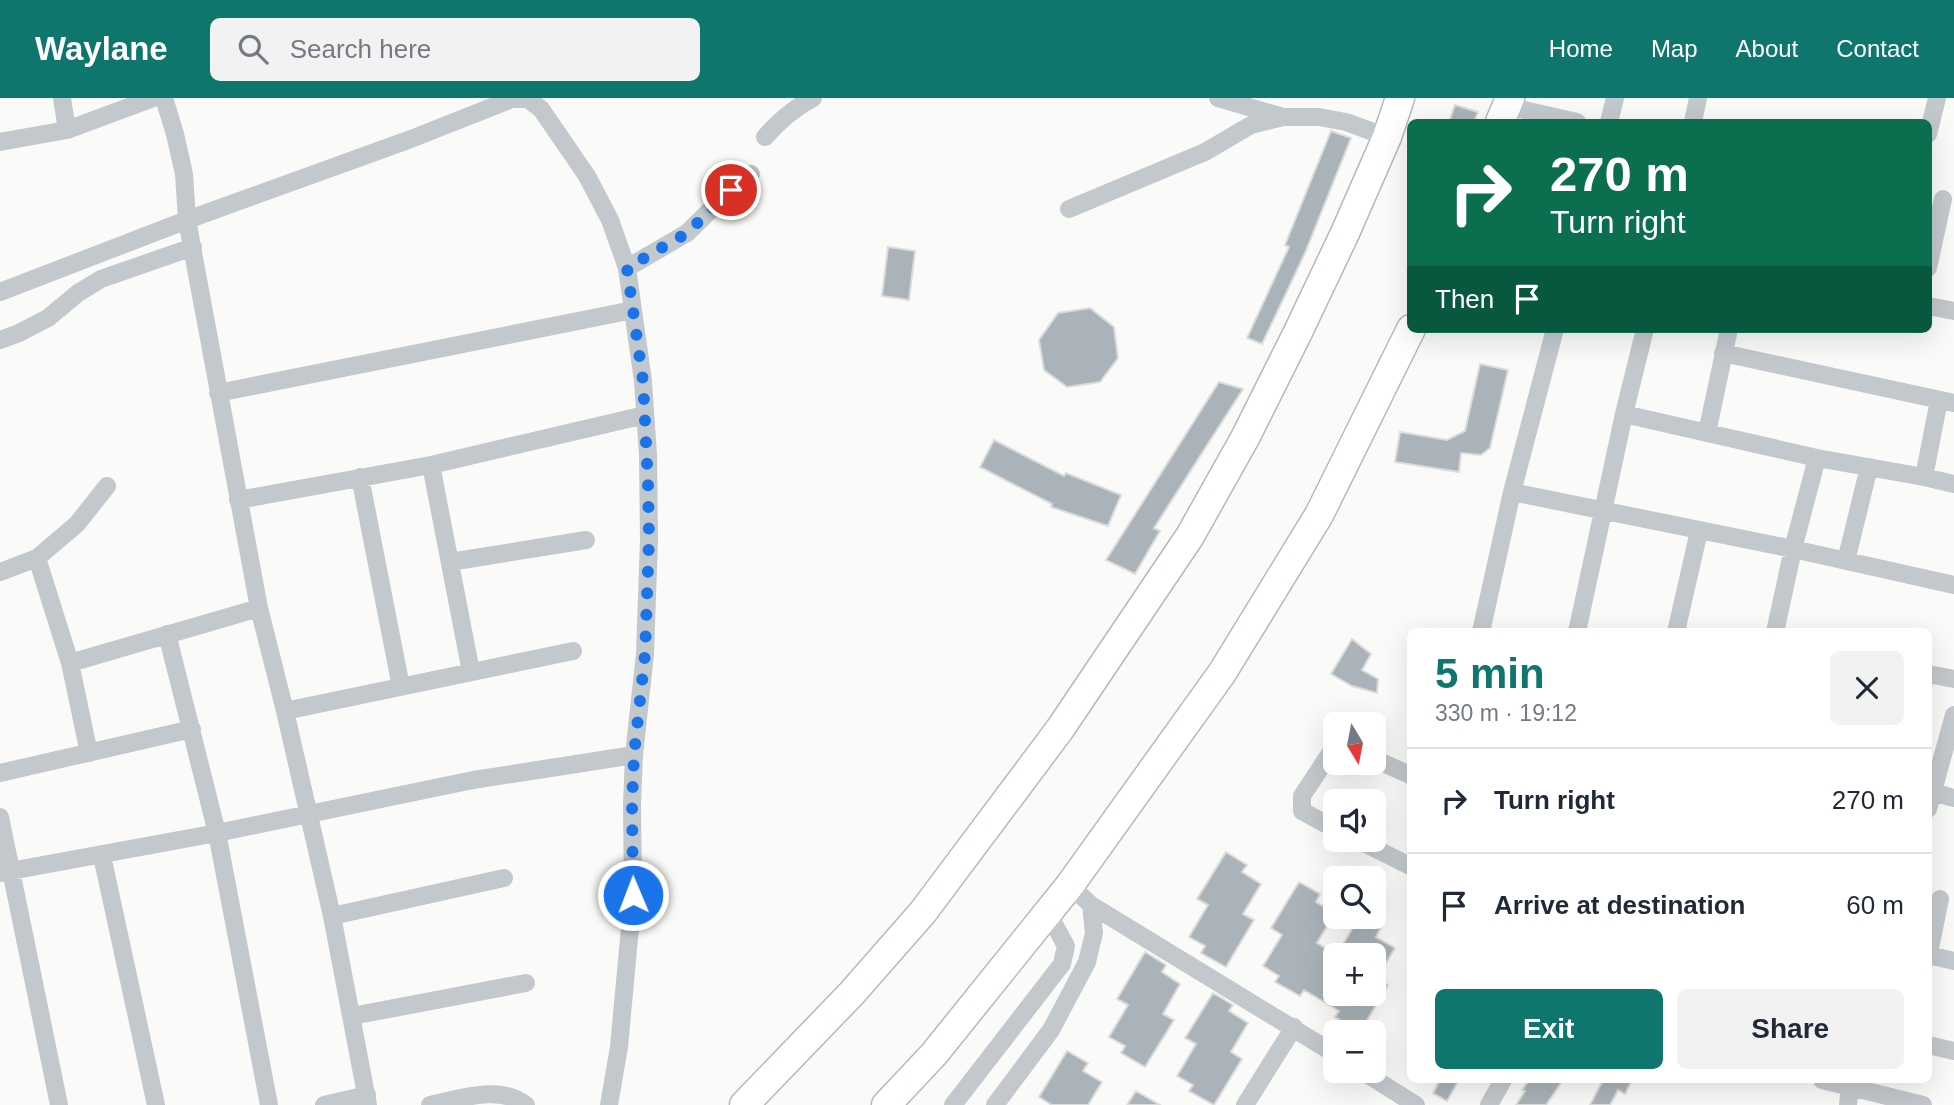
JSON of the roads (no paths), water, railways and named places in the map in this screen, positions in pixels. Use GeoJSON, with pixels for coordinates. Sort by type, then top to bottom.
{"type":"FeatureCollection","features":[{"type":"Feature","properties":{"kind":"highway"},"geometry":{"type":"LineString","coordinates":[[744,1105],[852,993],[923,912],[1060,729],[1190,536],[1245,438],[1345,233],[1387,137],[1400,98]]}},
{"type":"Feature","properties":{"kind":"highway"},"geometry":{"type":"LineString","coordinates":[[886,1105],[934,1054],[1070,885],[1222,673],[1319,515],[1409,333]]}},
{"type":"Feature","properties":{"kind":"street"},"geometry":{"type":"LineString","coordinates":[[62,98],[67,130]]}},
{"type":"Feature","properties":{"kind":"street"},"geometry":{"type":"LineString","coordinates":[[0,142],[67,130],[153,98]]}},
{"type":"Feature","properties":{"kind":"street"},"geometry":{"type":"LineString","coordinates":[[164,98],[184,174],[187,220],[259,608],[332,916],[368,1100],[324,1105]]}},
{"type":"Feature","properties":{"kind":"street"},"geometry":{"type":"LineString","coordinates":[[765,137],[778,122],[813,98]]}},
{"type":"Feature","properties":{"kind":"street"},"geometry":{"type":"LineString","coordinates":[[1218,98],[1283,117]]}},
{"type":"Feature","properties":{"kind":"street"},"geometry":{"type":"LineString","coordinates":[[1610,119],[1615,98]]}},
{"type":"Feature","properties":{"kind":"street"},"geometry":{"type":"LineString","coordinates":[[1694,119],[1698,98]]}},
{"type":"Feature","properties":{"kind":"street"},"geometry":{"type":"LineString","coordinates":[[1932,119],[1937,98]]}},
{"type":"Feature","properties":{"kind":"street"},"geometry":{"type":"LineString","coordinates":[[0,292],[512,99],[528,99],[541,109],[587,176],[610,220],[627,268],[648,455],[649,539],[645,654],[634,755],[632,804],[633,895],[619,1047],[609,1105]]}},
{"type":"Feature","properties":{"kind":"street"},"geometry":{"type":"LineString","coordinates":[[1506,109],[1561,119]]}},
{"type":"Feature","properties":{"kind":"street"},"geometry":{"type":"LineString","coordinates":[[1069,209],[1205,152],[1251,125],[1283,117],[1319,117],[1346,122],[1387,137]]}},
{"type":"Feature","properties":{"kind":"street"},"geometry":{"type":"LineString","coordinates":[[627,268],[687,233],[751,174]]}},
{"type":"Feature","properties":{"kind":"street"},"geometry":{"type":"LineString","coordinates":[[1932,248],[1942,199]]}},
{"type":"Feature","properties":{"kind":"street"},"geometry":{"type":"LineString","coordinates":[[0,340],[48,318],[78,293],[101,279],[193,247]]}},
{"type":"Feature","properties":{"kind":"street"},"geometry":{"type":"LineString","coordinates":[[1932,307],[1954,311]]}},
{"type":"Feature","properties":{"kind":"street"},"geometry":{"type":"LineString","coordinates":[[218,393],[633,310]]}},
{"type":"Feature","properties":{"kind":"street"},"geometry":{"type":"LineString","coordinates":[[1482,628],[1511,492],[1554,333]]}},
{"type":"Feature","properties":{"kind":"street"},"geometry":{"type":"LineString","coordinates":[[1578,628],[1644,333]]}},
{"type":"Feature","properties":{"kind":"street"},"geometry":{"type":"LineString","coordinates":[[1707,433],[1728,333]]}},
{"type":"Feature","properties":{"kind":"street"},"geometry":{"type":"LineString","coordinates":[[1723,353],[1946,402],[1924,477]]}},
{"type":"Feature","properties":{"kind":"street"},"geometry":{"type":"LineString","coordinates":[[1624,414],[1954,484]]}},
{"type":"Feature","properties":{"kind":"street"},"geometry":{"type":"LineString","coordinates":[[238,500],[431,465],[645,415]]}},
{"type":"Feature","properties":{"kind":"street"},"geometry":{"type":"LineString","coordinates":[[1776,628],[1817,457]]}},
{"type":"Feature","properties":{"kind":"street"},"geometry":{"type":"LineString","coordinates":[[431,465],[471,672]]}},
{"type":"Feature","properties":{"kind":"street"},"geometry":{"type":"LineString","coordinates":[[1846,561],[1869,467]]}},
{"type":"Feature","properties":{"kind":"street"},"geometry":{"type":"LineString","coordinates":[[360,477],[401,687]]}},
{"type":"Feature","properties":{"kind":"street"},"geometry":{"type":"LineString","coordinates":[[0,572],[37,558],[76,524],[107,486]]}},
{"type":"Feature","properties":{"kind":"street"},"geometry":{"type":"LineString","coordinates":[[1511,492],[1954,585]]}},
{"type":"Feature","properties":{"kind":"street"},"geometry":{"type":"LineString","coordinates":[[1677,628],[1699,531]]}},
{"type":"Feature","properties":{"kind":"street"},"geometry":{"type":"LineString","coordinates":[[450,562],[586,540]]}},
{"type":"Feature","properties":{"kind":"street"},"geometry":{"type":"LineString","coordinates":[[37,558],[70,663],[89,753]]}},
{"type":"Feature","properties":{"kind":"street"},"geometry":{"type":"LineString","coordinates":[[70,663],[259,608]]}},
{"type":"Feature","properties":{"kind":"street"},"geometry":{"type":"LineString","coordinates":[[167,634],[217,833],[269,1105]]}},
{"type":"Feature","properties":{"kind":"street"},"geometry":{"type":"LineString","coordinates":[[285,712],[573,651]]}},
{"type":"Feature","properties":{"kind":"street"},"geometry":{"type":"LineString","coordinates":[[1932,675],[1954,679]]}},
{"type":"Feature","properties":{"kind":"street"},"geometry":{"type":"LineString","coordinates":[[1932,794],[1954,715]]}},
{"type":"Feature","properties":{"kind":"street"},"geometry":{"type":"LineString","coordinates":[[0,773],[191,729]]}},
{"type":"Feature","properties":{"kind":"street"},"geometry":{"type":"LineString","coordinates":[[6,872],[102,856],[474,780],[634,755]]}},
{"type":"Feature","properties":{"kind":"street"},"geometry":{"type":"LineString","coordinates":[[1323,764],[1302,796],[1301,803],[1302,811],[1323,823]]}},
{"type":"Feature","properties":{"kind":"street"},"geometry":{"type":"LineString","coordinates":[[1386,764],[1407,774]]}},
{"type":"Feature","properties":{"kind":"street"},"geometry":{"type":"LineString","coordinates":[[1932,801],[1954,798]]}},
{"type":"Feature","properties":{"kind":"street"},"geometry":{"type":"LineString","coordinates":[[0,817],[6,872],[59,1105]]}},
{"type":"Feature","properties":{"kind":"street"},"geometry":{"type":"LineString","coordinates":[[1382,852],[1407,864]]}},
{"type":"Feature","properties":{"kind":"street"},"geometry":{"type":"LineString","coordinates":[[102,856],[156,1105]]}},
{"type":"Feature","properties":{"kind":"street"},"geometry":{"type":"LineString","coordinates":[[332,916],[504,878]]}},
{"type":"Feature","properties":{"kind":"street"},"geometry":{"type":"LineString","coordinates":[[1070,885],[1091,905],[1323,1046]]}},
{"type":"Feature","properties":{"kind":"street"},"geometry":{"type":"LineString","coordinates":[[1932,942],[1941,899]]}},
{"type":"Feature","properties":{"kind":"street"},"geometry":{"type":"LineString","coordinates":[[995,1105],[1051,1030],[1087,962],[1094,933],[1091,905]]}},
{"type":"Feature","properties":{"kind":"street"},"geometry":{"type":"LineString","coordinates":[[953,1105],[1062,964],[1066,946],[1048,913]]}},
{"type":"Feature","properties":{"kind":"street"},"geometry":{"type":"LineString","coordinates":[[1932,957],[1954,961]]}},
{"type":"Feature","properties":{"kind":"street"},"geometry":{"type":"LineString","coordinates":[[352,1016],[526,983]]}},
{"type":"Feature","properties":{"kind":"street"},"geometry":{"type":"LineString","coordinates":[[1245,1105],[1294,1027]]}},
{"type":"Feature","properties":{"kind":"street"},"geometry":{"type":"LineString","coordinates":[[1932,1046],[1954,1051]]}},
{"type":"Feature","properties":{"kind":"street"},"geometry":{"type":"LineString","coordinates":[[1381,1083],[1416,1105]]}},
{"type":"Feature","properties":{"kind":"street"},"geometry":{"type":"LineString","coordinates":[[1489,1105],[1501,1083]]}},
{"type":"Feature","properties":{"kind":"street"},"geometry":{"type":"LineString","coordinates":[[1836,1083],[1923,1105]]}},
{"type":"Feature","properties":{"kind":"street"},"geometry":{"type":"LineString","coordinates":[[1848,1105],[1850,1086]]}},
{"type":"Feature","properties":{"kind":"street"},"geometry":{"type":"LineString","coordinates":[[430,1105],[493,1094],[502,1100],[526,1105]]}}]}
